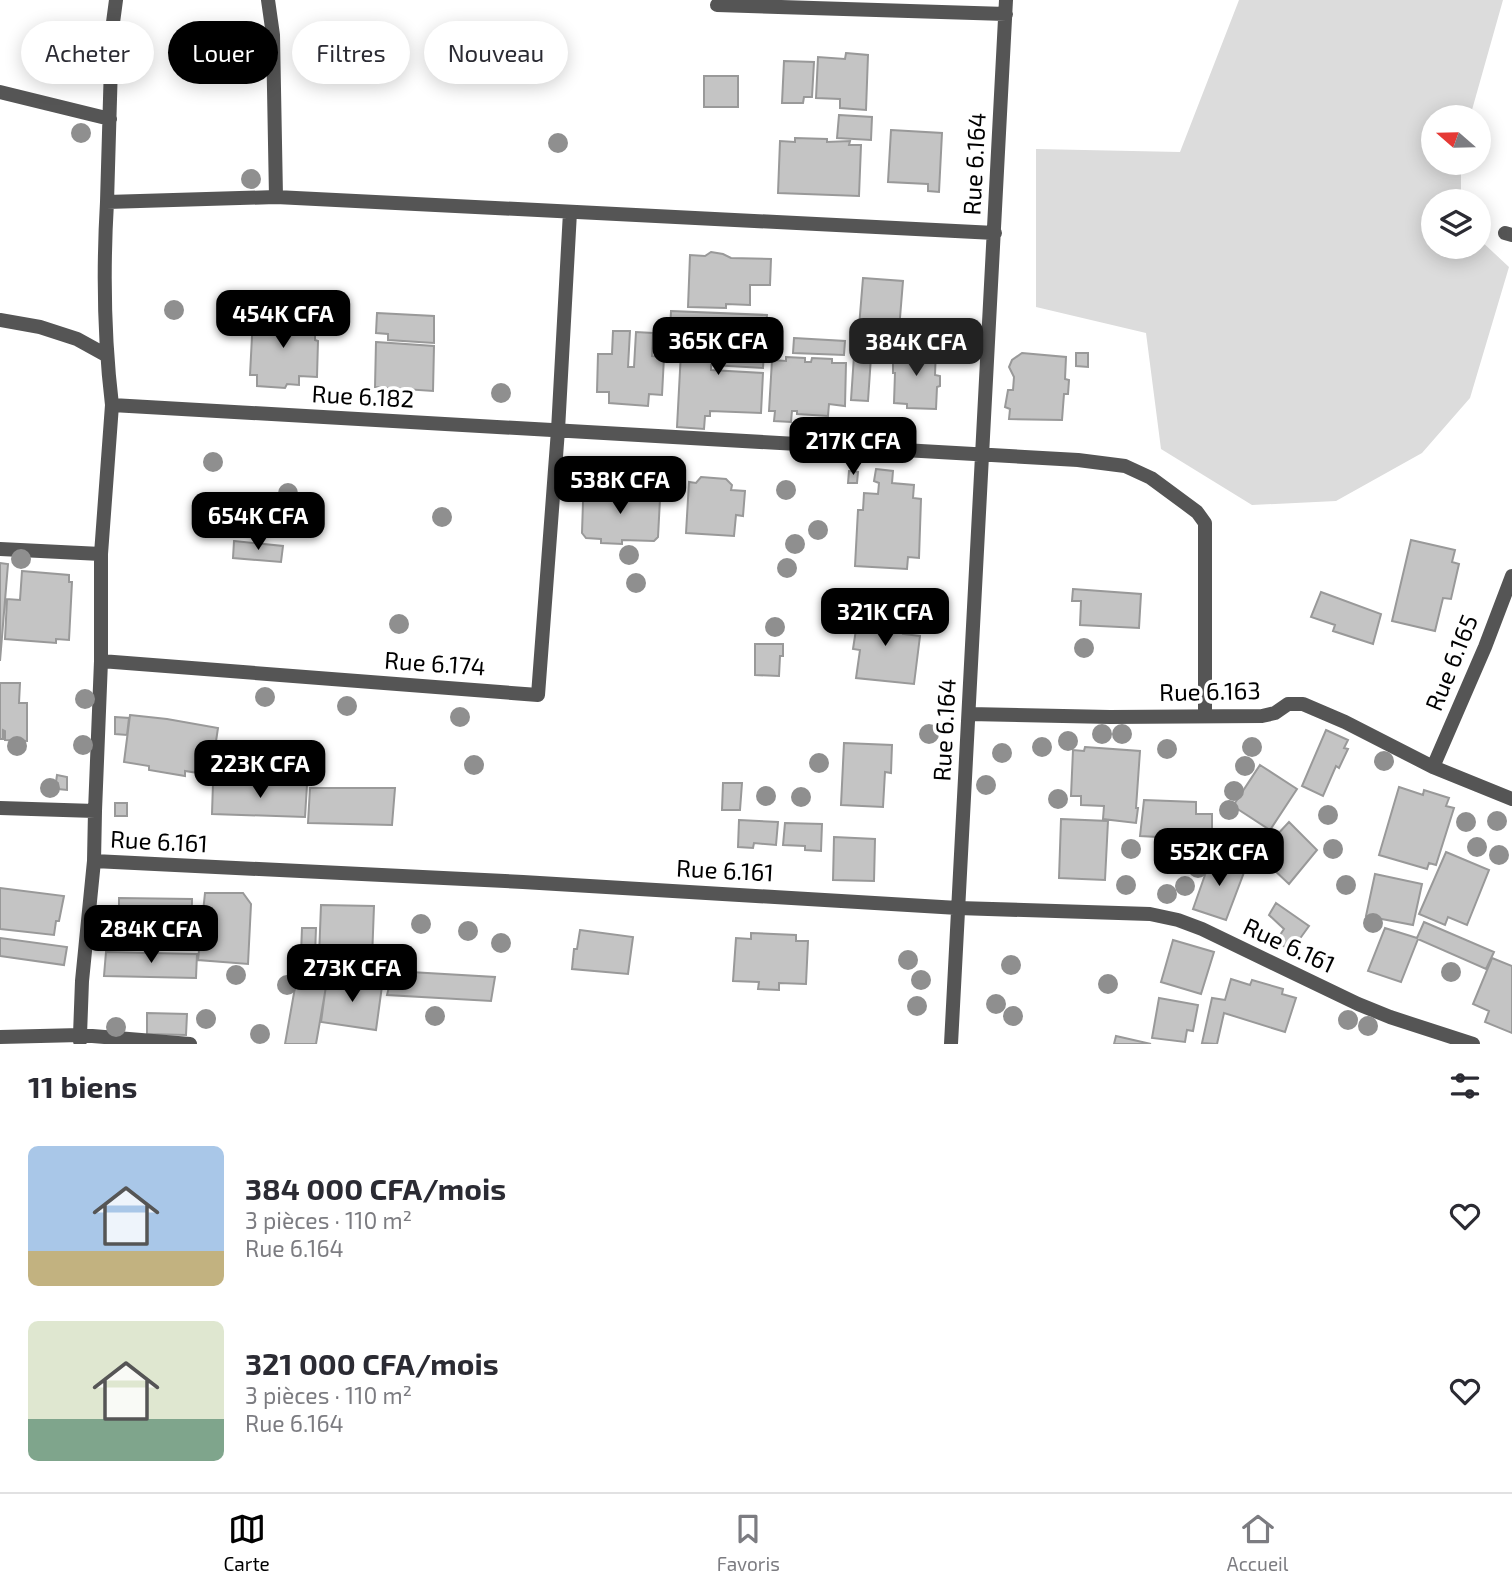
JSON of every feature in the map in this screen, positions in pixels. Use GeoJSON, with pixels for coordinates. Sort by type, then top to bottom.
{"type":"FeatureCollection","features":[{"type":"Feature","properties":{"kind":"street"},"geometry":{"type":"LineString","coordinates":[[95,811],[101,661],[101,554],[112,405],[106,355],[104,246],[112,30],[116,0]]}},
{"type":"Feature","properties":{"kind":"street"},"geometry":{"type":"LineString","coordinates":[[268,0],[273,35],[276,197]]}},
{"type":"Feature","properties":{"kind":"street"},"geometry":{"type":"LineString","coordinates":[[717,5],[1006,7]]}},
{"type":"Feature","properties":{"kind":"street","name":"Rue 6.164"},"geometry":{"type":"LineString","coordinates":[[951,1044],[1006,7]]}},
{"type":"Feature","properties":{"kind":"street"},"geometry":{"type":"LineString","coordinates":[[0,92],[110,119]]}},
{"type":"Feature","properties":{"kind":"street"},"geometry":{"type":"LineString","coordinates":[[107,202],[276,197],[995,233]]}},
{"type":"Feature","properties":{"kind":"street","name":"Rue 6.174"},"geometry":{"type":"LineString","coordinates":[[101,661],[538,695],[558,430],[570,212]]}},
{"type":"Feature","properties":{"kind":"street"},"geometry":{"type":"LineString","coordinates":[[0,320],[40,327],[77,339],[106,355]]}},
{"type":"Feature","properties":{"kind":"street","name":"Rue 6.182"},"geometry":{"type":"LineString","coordinates":[[112,405],[1078,460],[1125,466],[1157,481],[1201,516],[1205,523],[1205,715]]}},
{"type":"Feature","properties":{"kind":"street"},"geometry":{"type":"LineString","coordinates":[[0,549],[101,554]]}},
{"type":"Feature","properties":{"kind":"street","name":"Rue 6.165"},"geometry":{"type":"LineString","coordinates":[[1433,767],[1485,647],[1512,576]]}},
{"type":"Feature","properties":{"kind":"street","name":"Rue 6.163"},"geometry":{"type":"LineString","coordinates":[[969,714],[1262,716],[1275,713],[1288,704],[1303,704],[1345,722],[1433,767],[1512,799]]}},
{"type":"Feature","properties":{"kind":"street","name":"Rue 6.161"},"geometry":{"type":"LineString","coordinates":[[0,808],[95,811],[94,861],[958,908],[1150,914],[1202,929],[1390,1017],[1473,1044]]}},
{"type":"Feature","properties":{"kind":"street"},"geometry":{"type":"LineString","coordinates":[[80,1039],[82,981],[94,861]]}},
{"type":"Feature","properties":{"kind":"street"},"geometry":{"type":"LineString","coordinates":[[0,1037],[190,1044]]}},
{"type":"Feature","properties":{"kind":"shaded area"},"geometry":{"type":"Polygon","coordinates":[[[1239,0],[1503,0],[1473,105],[1421,105],[1421,175],[1461,175],[1461,189],[1421,189],[1421,259],[1491,259],[1491,250],[1509,267],[1470,398],[1422,453],[1336,501],[1252,505],[1161,449],[1146,333],[1036,307],[1036,149],[1180,152],[1239,0]]]}},
{"type":"Feature","properties":{"kind":"building"},"geometry":{"type":"Polygon","coordinates":[[[846,53],[868,55],[866,110],[840,108],[840,99],[816,98],[818,57],[845,59],[846,53]]]}},
{"type":"Feature","properties":{"kind":"building"},"geometry":{"type":"Polygon","coordinates":[[[784,61],[814,62],[812,97],[804,97],[803,103],[782,103],[784,61]]]}},
{"type":"Feature","properties":{"kind":"building"},"geometry":{"type":"Polygon","coordinates":[[[704,76],[738,76],[738,107],[704,107],[704,76]]]}},
{"type":"Feature","properties":{"kind":"building"},"geometry":{"type":"Polygon","coordinates":[[[839,115],[872,117],[871,140],[837,138],[839,115]]]}},
{"type":"Feature","properties":{"kind":"building"},"geometry":{"type":"Polygon","coordinates":[[[891,130],[942,133],[939,192],[928,191],[928,184],[888,182],[891,130]]]}},
{"type":"Feature","properties":{"kind":"building"},"geometry":{"type":"Polygon","coordinates":[[[795,138],[827,139],[827,142],[850,141],[849,145],[861,145],[859,196],[778,193],[780,141],[795,142],[795,138]]]}},
{"type":"Feature","properties":{"kind":"building"},"geometry":{"type":"Polygon","coordinates":[[[711,252],[731,258],[771,259],[770,285],[750,285],[750,305],[726,304],[726,308],[688,307],[690,255],[705,256],[711,252]]]}},
{"type":"Feature","properties":{"kind":"building"},"geometry":{"type":"Polygon","coordinates":[[[863,278],[903,281],[899,330],[859,327],[863,278]]]}},
{"type":"Feature","properties":{"kind":"building"},"geometry":{"type":"Polygon","coordinates":[[[671,311],[767,315],[765,337],[670,332],[671,311]]]}},
{"type":"Feature","properties":{"kind":"building"},"geometry":{"type":"Polygon","coordinates":[[[377,313],[434,316],[434,343],[388,340],[388,334],[376,333],[377,313]]]}},
{"type":"Feature","properties":{"kind":"building"},"geometry":{"type":"Polygon","coordinates":[[[253,317],[315,317],[315,340],[318,341],[317,377],[299,376],[299,385],[287,384],[285,388],[257,386],[257,375],[250,375],[253,317]]]}},
{"type":"Feature","properties":{"kind":"building"},"geometry":{"type":"Polygon","coordinates":[[[613,331],[630,331],[628,367],[634,367],[636,332],[653,333],[652,356],[664,357],[662,395],[649,394],[648,406],[609,403],[609,392],[597,392],[598,354],[612,354],[613,331]]]}},
{"type":"Feature","properties":{"kind":"building"},"geometry":{"type":"Polygon","coordinates":[[[682,333],[765,337],[763,368],[711,365],[711,370],[763,373],[761,413],[710,411],[710,416],[705,416],[704,429],[677,427],[682,333]]]}},
{"type":"Feature","properties":{"kind":"building"},"geometry":{"type":"Polygon","coordinates":[[[794,338],[845,341],[844,355],[793,353],[794,338]]]}},
{"type":"Feature","properties":{"kind":"building"},"geometry":{"type":"Polygon","coordinates":[[[855,341],[872,342],[868,401],[851,400],[855,341]]]}},
{"type":"Feature","properties":{"kind":"building"},"geometry":{"type":"Polygon","coordinates":[[[376,342],[434,346],[433,391],[375,387],[376,342]]]}},
{"type":"Feature","properties":{"kind":"building"},"geometry":{"type":"Polygon","coordinates":[[[911,347],[936,348],[935,375],[940,376],[940,386],[937,387],[936,409],[907,408],[907,404],[894,403],[893,352],[911,353],[911,347]]]}},
{"type":"Feature","properties":{"kind":"building"},"geometry":{"type":"Polygon","coordinates":[[[1022,353],[1066,357],[1065,379],[1069,380],[1068,394],[1064,394],[1062,420],[1009,419],[1010,409],[1005,407],[1008,390],[1013,390],[1014,377],[1009,367],[1012,360],[1022,353]]]}},
{"type":"Feature","properties":{"kind":"building"},"geometry":{"type":"Polygon","coordinates":[[[1076,353],[1088,353],[1088,367],[1076,366],[1076,353]]]}},
{"type":"Feature","properties":{"kind":"building"},"geometry":{"type":"Polygon","coordinates":[[[786,357],[805,358],[805,362],[811,362],[812,358],[846,363],[845,406],[829,404],[828,416],[797,414],[797,411],[792,411],[791,422],[774,421],[775,411],[769,411],[772,360],[786,361],[786,357]]]}},
{"type":"Feature","properties":{"kind":"building"},"geometry":{"type":"Polygon","coordinates":[[[876,469],[893,471],[892,483],[914,485],[913,498],[921,499],[919,558],[908,557],[907,569],[855,566],[858,510],[863,510],[864,493],[878,494],[879,483],[874,481],[876,469]]]}},
{"type":"Feature","properties":{"kind":"building"},"geometry":{"type":"Polygon","coordinates":[[[849,471],[858,472],[857,483],[848,483],[849,471]]]}},
{"type":"Feature","properties":{"kind":"building"},"geometry":{"type":"Polygon","coordinates":[[[701,477],[726,479],[732,485],[731,490],[745,491],[743,516],[736,515],[734,536],[686,533],[689,482],[696,483],[701,477]]]}},
{"type":"Feature","properties":{"kind":"building"},"geometry":{"type":"Polygon","coordinates":[[[586,488],[616,488],[616,494],[644,496],[656,493],[660,499],[658,537],[654,541],[622,540],[622,544],[601,543],[601,539],[586,538],[582,533],[586,488]]]}},
{"type":"Feature","properties":{"kind":"building"},"geometry":{"type":"Polygon","coordinates":[[[1411,540],[1455,550],[1452,562],[1459,564],[1451,599],[1443,598],[1435,631],[1392,621],[1411,540]]]}},
{"type":"Feature","properties":{"kind":"building"},"geometry":{"type":"Polygon","coordinates":[[[234,541],[283,546],[281,562],[233,558],[234,541]]]}},
{"type":"Feature","properties":{"kind":"building"},"geometry":{"type":"Polygon","coordinates":[[[0,563],[8,564],[0,661],[0,563]]]}},
{"type":"Feature","properties":{"kind":"building"},"geometry":{"type":"Polygon","coordinates":[[[22,571],[69,575],[69,582],[72,582],[69,640],[56,639],[56,643],[5,639],[7,599],[20,600],[22,571]]]}},
{"type":"Feature","properties":{"kind":"building"},"geometry":{"type":"Polygon","coordinates":[[[1073,589],[1141,594],[1139,628],[1080,625],[1081,601],[1072,601],[1073,589]]]}},
{"type":"Feature","properties":{"kind":"building"},"geometry":{"type":"Polygon","coordinates":[[[1321,592],[1381,614],[1373,644],[1333,631],[1335,625],[1311,617],[1321,592]]]}},
{"type":"Feature","properties":{"kind":"building"},"geometry":{"type":"Polygon","coordinates":[[[859,610],[906,615],[903,634],[920,636],[914,684],[856,678],[860,650],[853,649],[859,610]]]}},
{"type":"Feature","properties":{"kind":"building"},"geometry":{"type":"Polygon","coordinates":[[[755,644],[783,644],[779,676],[755,675],[755,644]]]}},
{"type":"Feature","properties":{"kind":"building"},"geometry":{"type":"Polygon","coordinates":[[[0,683],[20,683],[19,703],[27,703],[27,741],[5,740],[3,730],[3,739],[0,739],[0,683]]]}},
{"type":"Feature","properties":{"kind":"building"},"geometry":{"type":"Polygon","coordinates":[[[130,715],[218,728],[211,775],[185,771],[185,776],[149,770],[149,766],[124,762],[130,715]]]}},
{"type":"Feature","properties":{"kind":"building"},"geometry":{"type":"Polygon","coordinates":[[[115,717],[129,718],[127,735],[115,734],[115,717]]]}},
{"type":"Feature","properties":{"kind":"building"},"geometry":{"type":"Polygon","coordinates":[[[1326,730],[1348,740],[1344,748],[1348,749],[1339,768],[1336,766],[1323,796],[1302,786],[1326,730]]]}},
{"type":"Feature","properties":{"kind":"building"},"geometry":{"type":"Polygon","coordinates":[[[844,743],[892,745],[891,773],[885,772],[883,807],[841,805],[844,743]]]}},
{"type":"Feature","properties":{"kind":"building"},"geometry":{"type":"Polygon","coordinates":[[[1085,747],[1140,751],[1136,823],[1103,819],[1104,806],[1081,805],[1081,796],[1071,796],[1073,750],[1084,751],[1085,747]]]}},
{"type":"Feature","properties":{"kind":"building"},"geometry":{"type":"Polygon","coordinates":[[[1260,765],[1297,789],[1270,830],[1233,806],[1260,765]]]}},
{"type":"Feature","properties":{"kind":"building"},"geometry":{"type":"Polygon","coordinates":[[[57,775],[67,777],[67,790],[58,789],[57,775]]]}},
{"type":"Feature","properties":{"kind":"building"},"geometry":{"type":"Polygon","coordinates":[[[213,783],[307,785],[305,817],[212,814],[213,783]]]}},
{"type":"Feature","properties":{"kind":"building"},"geometry":{"type":"Polygon","coordinates":[[[723,783],[742,783],[740,810],[722,810],[723,783]]]}},
{"type":"Feature","properties":{"kind":"building"},"geometry":{"type":"Polygon","coordinates":[[[1399,787],[1423,795],[1424,790],[1449,798],[1446,806],[1454,808],[1436,865],[1429,863],[1427,869],[1379,855],[1399,787]]]}},
{"type":"Feature","properties":{"kind":"building"},"geometry":{"type":"Polygon","coordinates":[[[310,788],[395,788],[392,825],[308,823],[310,788]]]}},
{"type":"Feature","properties":{"kind":"building"},"geometry":{"type":"Polygon","coordinates":[[[1144,800],[1196,802],[1196,814],[1212,814],[1212,840],[1140,836],[1144,800]]]}},
{"type":"Feature","properties":{"kind":"building"},"geometry":{"type":"Polygon","coordinates":[[[115,803],[127,803],[127,816],[115,816],[115,803]]]}},
{"type":"Feature","properties":{"kind":"building"},"geometry":{"type":"Polygon","coordinates":[[[1061,819],[1108,821],[1105,880],[1059,878],[1061,819]]]}},
{"type":"Feature","properties":{"kind":"building"},"geometry":{"type":"Polygon","coordinates":[[[739,820],[778,822],[776,845],[754,843],[753,848],[738,847],[739,820]]]}},
{"type":"Feature","properties":{"kind":"building"},"geometry":{"type":"Polygon","coordinates":[[[1289,822],[1317,850],[1289,884],[1258,855],[1289,822]]]}},
{"type":"Feature","properties":{"kind":"building"},"geometry":{"type":"Polygon","coordinates":[[[785,823],[822,824],[821,851],[805,850],[805,846],[783,845],[785,823]]]}},
{"type":"Feature","properties":{"kind":"building"},"geometry":{"type":"Polygon","coordinates":[[[834,837],[875,839],[874,881],[833,880],[834,837]]]}},
{"type":"Feature","properties":{"kind":"building"},"geometry":{"type":"Polygon","coordinates":[[[1446,852],[1489,870],[1467,925],[1448,917],[1445,925],[1419,914],[1446,852]]]}},
{"type":"Feature","properties":{"kind":"building"},"geometry":{"type":"Polygon","coordinates":[[[1212,855],[1246,867],[1226,920],[1193,909],[1212,855]]]}},
{"type":"Feature","properties":{"kind":"building"},"geometry":{"type":"Polygon","coordinates":[[[1375,874],[1422,884],[1413,925],[1366,916],[1375,874]]]}},
{"type":"Feature","properties":{"kind":"building"},"geometry":{"type":"Polygon","coordinates":[[[0,888],[64,896],[54,935],[0,929],[0,888]]]}},
{"type":"Feature","properties":{"kind":"building"},"geometry":{"type":"Polygon","coordinates":[[[205,893],[243,893],[251,904],[248,964],[198,960],[205,893]]]}},
{"type":"Feature","properties":{"kind":"building"},"geometry":{"type":"Polygon","coordinates":[[[119,898],[192,899],[191,950],[119,949],[119,898]]]}},
{"type":"Feature","properties":{"kind":"building"},"geometry":{"type":"Polygon","coordinates":[[[1276,903],[1309,926],[1291,951],[1276,941],[1284,929],[1269,915],[1276,903]]]}},
{"type":"Feature","properties":{"kind":"building"},"geometry":{"type":"Polygon","coordinates":[[[321,905],[374,906],[372,959],[319,957],[321,905]]]}},
{"type":"Feature","properties":{"kind":"building"},"geometry":{"type":"Polygon","coordinates":[[[1424,922],[1494,952],[1486,969],[1418,939],[1401,982],[1368,971],[1385,928],[1417,938],[1424,922]]]}},
{"type":"Feature","properties":{"kind":"building"},"geometry":{"type":"Polygon","coordinates":[[[302,928],[316,928],[315,955],[301,954],[302,928]]]}},
{"type":"Feature","properties":{"kind":"building"},"geometry":{"type":"Polygon","coordinates":[[[580,930],[633,937],[628,974],[572,969],[580,930]]]}},
{"type":"Feature","properties":{"kind":"building"},"geometry":{"type":"Polygon","coordinates":[[[751,933],[796,935],[796,941],[808,941],[806,984],[779,983],[779,990],[758,989],[759,982],[733,981],[736,938],[751,939],[751,933]]]}},
{"type":"Feature","properties":{"kind":"building"},"geometry":{"type":"Polygon","coordinates":[[[0,938],[67,947],[64,965],[0,956],[0,938]]]}},
{"type":"Feature","properties":{"kind":"building"},"geometry":{"type":"Polygon","coordinates":[[[1173,940],[1214,952],[1201,994],[1161,982],[1173,940]]]}},
{"type":"Feature","properties":{"kind":"building"},"geometry":{"type":"Polygon","coordinates":[[[106,952],[197,954],[196,978],[104,976],[106,952]]]}},
{"type":"Feature","properties":{"kind":"building"},"geometry":{"type":"Polygon","coordinates":[[[1492,958],[1512,966],[1512,1033],[1485,1022],[1489,1011],[1473,1004],[1492,958]]]}},
{"type":"Feature","properties":{"kind":"building"},"geometry":{"type":"Polygon","coordinates":[[[393,971],[495,977],[491,1001],[387,995],[393,971]]]}},
{"type":"Feature","properties":{"kind":"building"},"geometry":{"type":"Polygon","coordinates":[[[297,976],[327,981],[316,1044],[285,1044],[297,976]]]}},
{"type":"Feature","properties":{"kind":"building"},"geometry":{"type":"Polygon","coordinates":[[[327,978],[382,986],[376,1030],[321,1022],[327,978]]]}},
{"type":"Feature","properties":{"kind":"building"},"geometry":{"type":"Polygon","coordinates":[[[1231,979],[1250,985],[1252,980],[1283,989],[1282,994],[1296,998],[1285,1032],[1224,1013],[1217,1044],[1202,1043],[1212,998],[1225,1000],[1231,979]]]}},
{"type":"Feature","properties":{"kind":"building"},"geometry":{"type":"Polygon","coordinates":[[[1159,998],[1198,1005],[1193,1031],[1187,1030],[1185,1042],[1152,1038],[1159,998]]]}},
{"type":"Feature","properties":{"kind":"building"},"geometry":{"type":"Polygon","coordinates":[[[147,1013],[187,1014],[186,1035],[147,1034],[147,1013]]]}},
{"type":"Feature","properties":{"kind":"building"},"geometry":{"type":"Polygon","coordinates":[[[1116,1036],[1151,1044],[1114,1044],[1116,1036]]]}}]}
